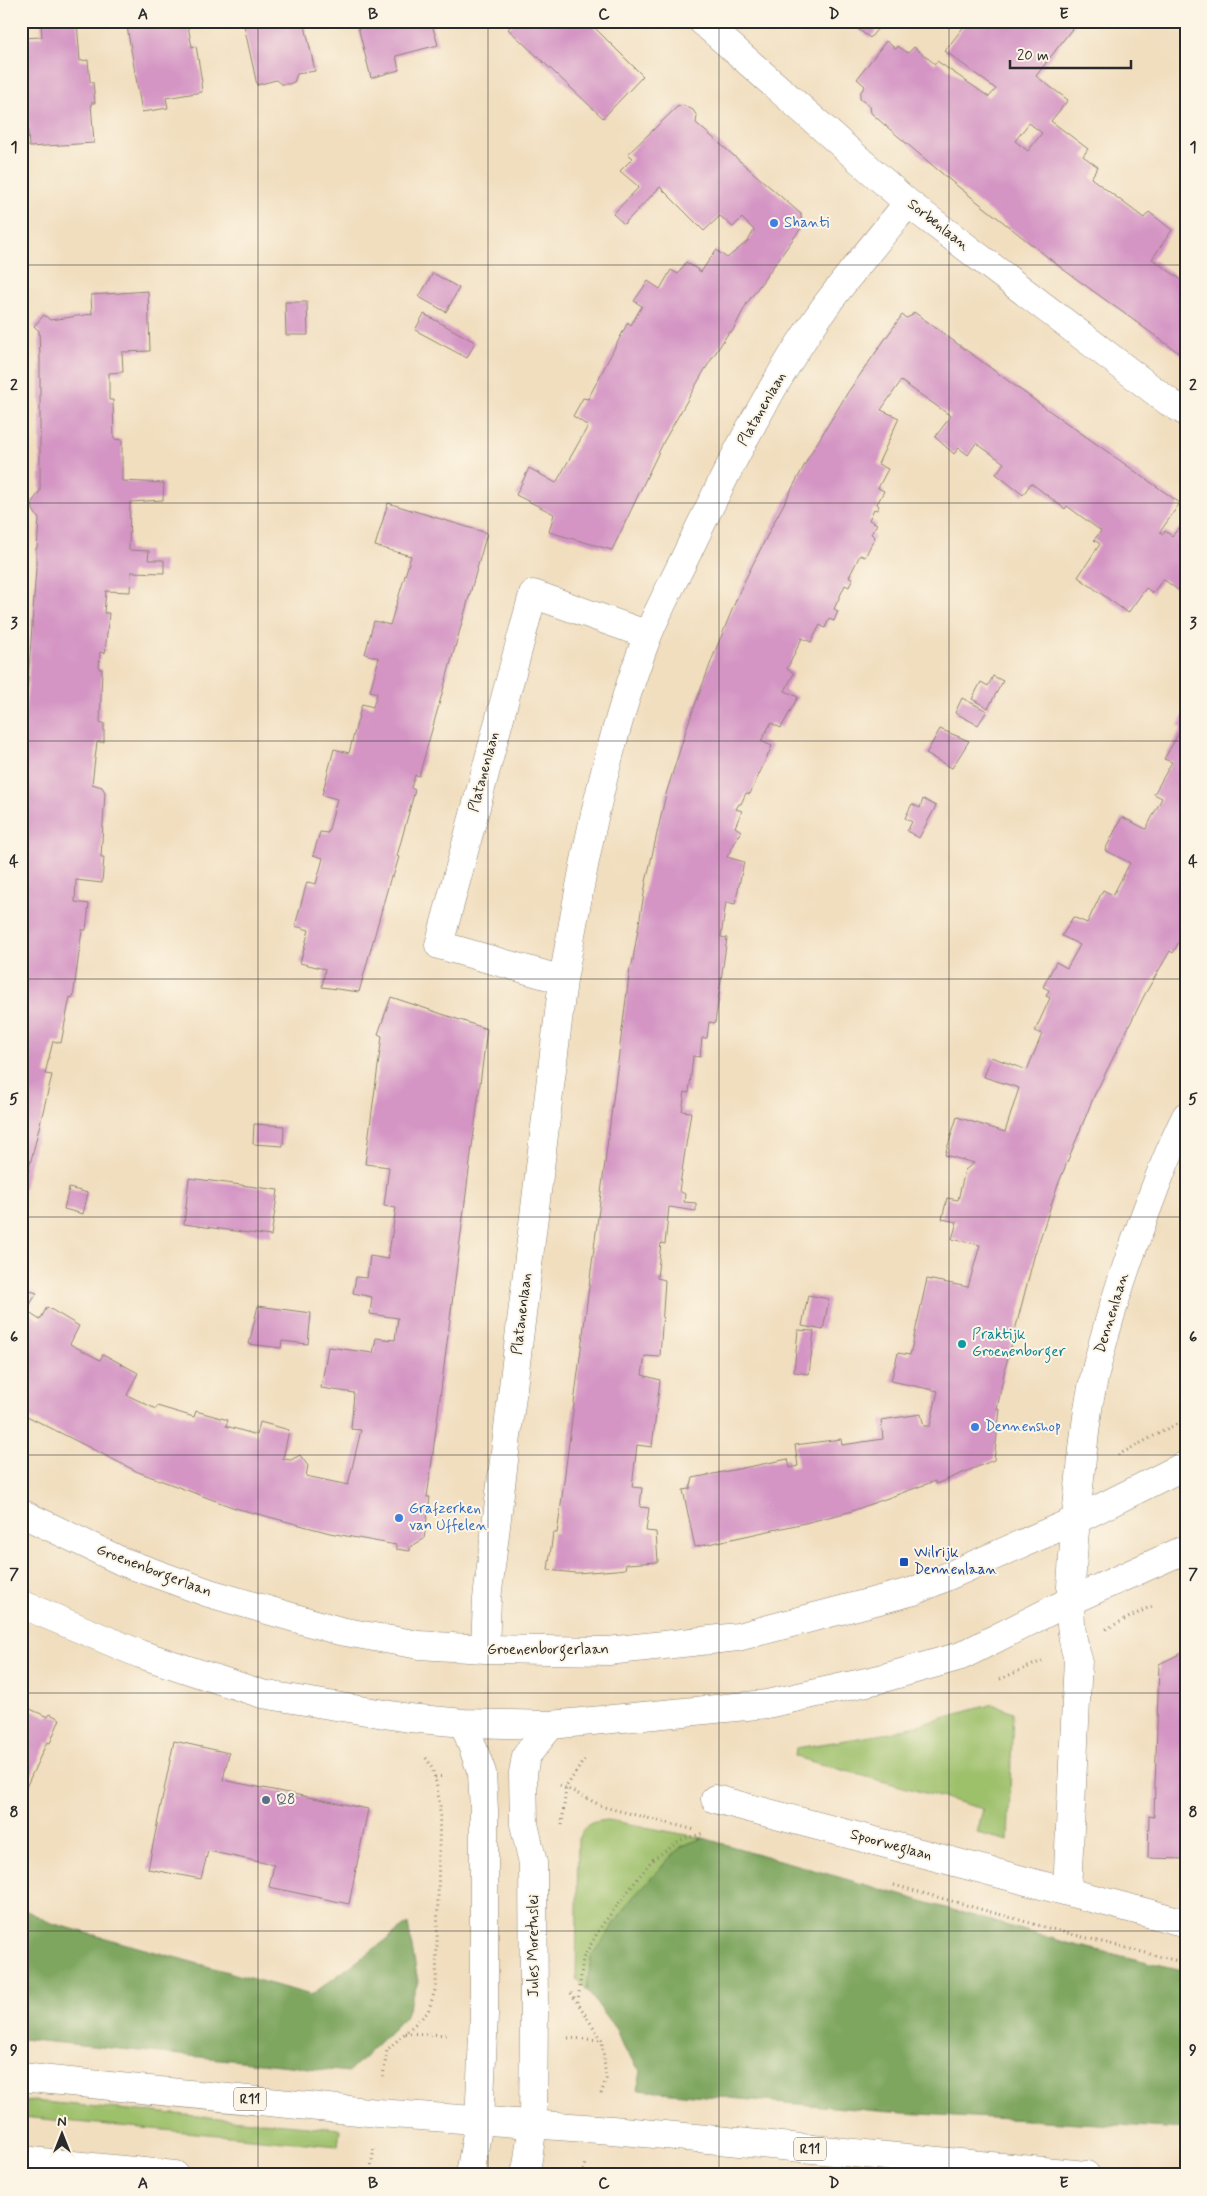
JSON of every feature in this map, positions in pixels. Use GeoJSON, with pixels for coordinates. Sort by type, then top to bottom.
{"type":"FeatureCollection","features":[{"type":"Feature","properties":{"kind":"main road","name":"Sorbenlaan"},"geometry":{"type":"LineString","coordinates":[[702,21],[908,203],[1169,402],[1186,412]]}},
{"type":"Feature","properties":{"kind":"main road","name":"Platanenlaan"},"geometry":{"type":"LineString","coordinates":[[485,1650],[488,1589],[563,980],[578,895],[597,808],[621,717],[648,635],[725,475],[790,359],[828,304],[908,203]]}},
{"type":"Feature","properties":{"kind":"main road","name":"Platanenlaan"},"geometry":{"type":"LineString","coordinates":[[563,980],[439,945],[533,594],[648,635]]}},
{"type":"Feature","properties":{"kind":"main road","name":"Dennenlaan"},"geometry":{"type":"LineString","coordinates":[[1076,1520],[1079,1478],[1090,1402],[1100,1351],[1121,1280],[1168,1152],[1186,1116]]}},
{"type":"Feature","properties":{"kind":"main road","name":"Groenenborgerlaan"},"geometry":{"type":"LineString","coordinates":[[21,1513],[122,1561],[209,1593],[340,1631],[419,1645],[485,1650],[608,1651],[738,1637],[914,1591],[1076,1520],[1186,1465]]}},
{"type":"Feature","properties":{"kind":"main road"},"geometry":{"type":"LineString","coordinates":[[1067,1892],[1078,1659],[1073,1645],[1070,1602],[1076,1520]]}},
{"type":"Feature","properties":{"kind":"main road"},"geometry":{"type":"LineString","coordinates":[[21,1604],[140,1654],[262,1694],[409,1718],[464,1723],[551,1725],[766,1704],[880,1679],[961,1656],[1070,1602],[1186,1548]]}},
{"type":"Feature","properties":{"kind":"main road"},"geometry":{"type":"LineString","coordinates":[[464,1723],[482,1772],[484,1810],[484,2015],[479,2121],[470,2175]]}},
{"type":"Feature","properties":{"kind":"main road","name":"Jules Moretuslei"},"geometry":{"type":"LineString","coordinates":[[524,2175],[533,2124],[533,1863],[524,1824],[523,1773],[526,1756],[551,1725]]}},
{"type":"Feature","properties":{"kind":"main road","name":"Spoorweglaan"},"geometry":{"type":"LineString","coordinates":[[715,1799],[1186,1923]]}},
{"type":"Feature","properties":{"kind":"main road","name":"R11"},"geometry":{"type":"LineString","coordinates":[[21,2077],[378,2113],[591,2129],[1086,2175]]}},
{"type":"Feature","properties":{"kind":"main road"},"geometry":{"type":"LineString","coordinates":[[21,2160],[175,2175]]}},
{"type":"Feature","properties":{"kind":"path"},"geometry":{"type":"LineString","coordinates":[[1079,1478],[1138,1443],[1186,1419]]}},
{"type":"Feature","properties":{"kind":"path"},"geometry":{"type":"LineString","coordinates":[[370,2175],[387,2050],[428,2012],[436,1987],[440,1806],[435,1777],[428,1760],[421,1754]]}},
{"type":"Feature","properties":{"kind":"path"},"geometry":{"type":"LineString","coordinates":[[562,1828],[566,1787],[586,1757]]}},
{"type":"Feature","properties":{"kind":"path"},"geometry":{"type":"LineString","coordinates":[[578,2002],[582,1958],[602,1925],[652,1860],[683,1839],[704,1833]]}},
{"type":"Feature","properties":{"kind":"path"},"geometry":{"type":"LineString","coordinates":[[568,1989],[602,2040],[606,2079],[591,2129],[582,2175]]}},
{"type":"Feature","properties":{"kind":"green space"},"geometry":{"type":"Polygon","coordinates":[[[993,1704],[1013,1712],[1008,1841],[977,1833],[983,1809],[795,1757],[796,1748],[890,1733],[993,1704]]]}},
{"type":"Feature","properties":{"kind":"green space"},"geometry":{"type":"Polygon","coordinates":[[[608,1820],[703,1838],[682,1846],[667,1860],[591,1958],[587,1990],[576,1979],[578,1839],[589,1824],[608,1820]]]}},
{"type":"Feature","properties":{"kind":"green space"},"geometry":{"type":"Polygon","coordinates":[[[703,1838],[1071,1944],[1186,1971],[1186,2129],[902,2113],[637,2090],[641,2072],[622,2046],[617,2031],[587,1990],[591,1958],[632,1898],[682,1846],[703,1838]]]}},
{"type":"Feature","properties":{"kind":"green space"},"geometry":{"type":"Polygon","coordinates":[[[21,1908],[51,1923],[311,1995],[408,1924],[418,1982],[405,2017],[349,2072],[21,2039],[21,1908]]]}},
{"type":"Feature","properties":{"kind":"green space"},"geometry":{"type":"Polygon","coordinates":[[[21,2100],[340,2129],[338,2146],[21,2117],[21,2100]]]}},
{"type":"Feature","properties":{"kind":"building"},"geometry":{"type":"Polygon","coordinates":[[[41,21],[77,21],[80,61],[88,60],[90,82],[93,82],[95,103],[91,103],[94,143],[29,147],[21,38],[42,37],[41,21]]]}},
{"type":"Feature","properties":{"kind":"building"},"geometry":{"type":"Polygon","coordinates":[[[126,21],[187,21],[192,47],[196,46],[202,92],[166,98],[168,108],[142,112],[126,21]]]}},
{"type":"Feature","properties":{"kind":"building"},"geometry":{"type":"Polygon","coordinates":[[[243,21],[304,21],[315,71],[297,74],[294,82],[289,84],[281,84],[276,80],[257,85],[243,21]]]}},
{"type":"Feature","properties":{"kind":"building"},"geometry":{"type":"Polygon","coordinates":[[[363,21],[444,22],[432,25],[438,45],[396,56],[399,70],[371,78],[357,23],[363,21]]]}},
{"type":"Feature","properties":{"kind":"building"},"geometry":{"type":"Polygon","coordinates":[[[516,21],[588,21],[643,76],[603,118],[508,29],[516,21]]]}},
{"type":"Feature","properties":{"kind":"building"},"geometry":{"type":"Polygon","coordinates":[[[864,21],[884,21],[870,38],[858,29],[864,21]]]}},
{"type":"Feature","properties":{"kind":"building"},"geometry":{"type":"Polygon","coordinates":[[[968,21],[1078,21],[1036,76],[1068,100],[1051,121],[1088,149],[1083,156],[1098,167],[1091,178],[1144,218],[1149,212],[1172,230],[1152,259],[1186,283],[1184,291],[1186,292],[1186,358],[1064,270],[951,181],[871,113],[870,106],[860,99],[860,93],[865,86],[857,79],[886,41],[896,49],[898,46],[908,53],[914,47],[935,64],[937,61],[989,97],[996,89],[945,51],[968,21]],[[1029,123],[1015,141],[1028,151],[1042,133],[1029,123]]]}},
{"type":"Feature","properties":{"kind":"building"},"geometry":{"type":"Polygon","coordinates":[[[683,105],[693,110],[697,116],[696,123],[801,214],[801,228],[747,303],[732,332],[729,332],[704,371],[664,441],[612,550],[549,532],[554,514],[516,495],[529,468],[556,483],[588,426],[573,416],[583,398],[588,399],[628,322],[631,325],[642,306],[634,301],[648,281],[660,289],[671,270],[678,274],[686,262],[701,272],[716,250],[727,258],[748,241],[754,230],[742,218],[733,227],[720,216],[704,231],[660,187],[624,224],[613,214],[639,187],[620,171],[633,158],[628,154],[677,107],[683,105]]]}},
{"type":"Feature","properties":{"kind":"building"},"geometry":{"type":"Polygon","coordinates":[[[433,273],[459,288],[446,312],[419,297],[433,273]]]}},
{"type":"Feature","properties":{"kind":"building"},"geometry":{"type":"Polygon","coordinates":[[[148,291],[150,351],[122,352],[123,372],[109,373],[109,400],[113,400],[114,439],[122,440],[122,481],[164,483],[163,500],[130,502],[129,550],[149,551],[148,560],[164,560],[164,573],[131,572],[130,592],[106,591],[104,613],[109,613],[105,653],[100,652],[99,669],[102,669],[100,723],[104,723],[104,742],[97,742],[92,784],[102,787],[105,792],[101,857],[104,857],[102,883],[76,880],[75,902],[89,904],[86,930],[82,930],[73,998],[70,997],[61,1043],[53,1041],[45,1074],[52,1075],[21,1201],[21,744],[28,683],[39,519],[33,510],[32,502],[40,491],[40,358],[39,331],[34,326],[44,315],[50,320],[92,314],[91,295],[148,291]]]}},
{"type":"Feature","properties":{"kind":"building"},"geometry":{"type":"Polygon","coordinates":[[[285,302],[307,302],[308,335],[286,335],[285,302]]]}},
{"type":"Feature","properties":{"kind":"building"},"geometry":{"type":"Polygon","coordinates":[[[914,312],[1180,503],[1160,532],[1163,534],[1165,531],[1172,536],[1179,528],[1186,532],[1186,586],[1183,584],[1178,590],[1163,579],[1153,593],[1146,588],[1128,613],[1078,577],[1100,544],[1094,540],[1101,531],[1067,506],[1065,509],[1031,483],[1023,495],[996,474],[1004,463],[976,443],[968,455],[959,448],[954,454],[935,437],[951,416],[901,381],[881,410],[899,418],[878,464],[888,469],[878,488],[884,491],[877,504],[879,506],[877,510],[874,509],[869,520],[877,524],[871,534],[875,537],[865,557],[860,555],[849,577],[853,578],[849,587],[845,585],[834,609],[838,611],[834,621],[829,619],[825,628],[820,625],[811,642],[802,638],[787,669],[794,673],[785,691],[798,697],[781,728],[771,723],[761,741],[772,746],[750,794],[746,793],[741,804],[736,809],[742,811],[735,827],[741,831],[727,857],[744,862],[735,904],[726,902],[721,937],[727,938],[715,1023],[709,1022],[707,1038],[702,1038],[700,1057],[693,1056],[689,1093],[685,1092],[682,1111],[691,1112],[679,1191],[685,1194],[684,1202],[696,1203],[696,1211],[669,1207],[665,1244],[661,1243],[657,1278],[665,1280],[660,1357],[645,1356],[642,1375],[660,1380],[652,1447],[637,1445],[632,1487],[642,1488],[640,1507],[649,1508],[646,1531],[656,1532],[658,1562],[626,1564],[625,1569],[576,1573],[548,1570],[553,1533],[557,1533],[559,1520],[630,968],[646,882],[666,794],[688,724],[714,654],[741,588],[773,524],[811,453],[848,392],[902,315],[906,318],[914,312]]]}},
{"type":"Feature","properties":{"kind":"building"},"geometry":{"type":"Polygon","coordinates":[[[424,314],[475,342],[467,358],[415,330],[424,314]]]}},
{"type":"Feature","properties":{"kind":"building"},"geometry":{"type":"Polygon","coordinates":[[[388,503],[487,533],[419,776],[415,775],[411,788],[415,790],[397,856],[399,857],[393,877],[391,876],[359,992],[322,987],[325,969],[300,963],[309,930],[295,926],[307,882],[316,884],[323,858],[313,855],[320,832],[328,833],[337,799],[322,795],[334,749],[349,753],[362,704],[373,707],[377,693],[370,691],[379,658],[365,654],[374,621],[390,625],[411,556],[375,546],[388,503]]]}},
{"type":"Feature","properties":{"kind":"building"},"geometry":{"type":"Polygon","coordinates":[[[993,676],[1003,681],[988,708],[972,699],[981,682],[988,686],[993,676]]]}},
{"type":"Feature","properties":{"kind":"building"},"geometry":{"type":"Polygon","coordinates":[[[962,698],[987,711],[978,725],[955,713],[962,698]]]}},
{"type":"Feature","properties":{"kind":"building"},"geometry":{"type":"Polygon","coordinates":[[[1186,710],[1186,924],[1173,953],[1170,951],[1145,994],[1094,1096],[1057,1187],[1034,1257],[1004,1373],[997,1409],[1000,1410],[994,1460],[936,1484],[935,1481],[849,1512],[695,1547],[683,1490],[690,1489],[693,1478],[788,1459],[790,1468],[798,1466],[795,1445],[841,1439],[842,1445],[883,1439],[881,1420],[921,1414],[924,1426],[930,1426],[938,1391],[891,1381],[898,1353],[910,1355],[927,1279],[968,1287],[980,1245],[952,1239],[957,1222],[942,1219],[947,1198],[958,1200],[965,1170],[974,1163],[945,1155],[957,1117],[1005,1132],[1019,1088],[984,1077],[991,1057],[1027,1070],[1042,1034],[1035,1031],[1050,998],[1046,996],[1049,990],[1043,987],[1056,962],[1067,968],[1080,945],[1062,936],[1073,917],[1087,923],[1103,890],[1113,895],[1130,863],[1105,850],[1122,817],[1146,829],[1162,798],[1154,794],[1172,762],[1164,759],[1182,728],[1178,726],[1186,710]]]}},
{"type":"Feature","properties":{"kind":"building"},"geometry":{"type":"Polygon","coordinates":[[[940,729],[969,741],[952,768],[926,754],[940,729]]]}},
{"type":"Feature","properties":{"kind":"building"},"geometry":{"type":"Polygon","coordinates":[[[923,799],[936,806],[919,838],[907,831],[912,822],[905,818],[912,804],[920,808],[923,799]]]}},
{"type":"Feature","properties":{"kind":"building"},"geometry":{"type":"Polygon","coordinates":[[[391,997],[487,1029],[427,1497],[430,1497],[424,1539],[410,1547],[410,1551],[396,1549],[396,1545],[330,1533],[235,1508],[138,1472],[21,1413],[21,1288],[37,1293],[26,1311],[40,1320],[47,1307],[79,1326],[70,1344],[100,1360],[103,1354],[138,1373],[127,1395],[156,1409],[157,1406],[194,1417],[196,1411],[228,1420],[226,1426],[257,1435],[260,1422],[289,1430],[283,1459],[291,1460],[300,1455],[308,1466],[306,1476],[348,1485],[361,1430],[351,1429],[354,1393],[321,1388],[328,1347],[373,1353],[376,1338],[395,1340],[398,1318],[370,1314],[372,1297],[353,1293],[356,1277],[367,1278],[370,1256],[388,1259],[396,1208],[384,1206],[389,1167],[365,1164],[382,1036],[378,1034],[391,997]]]}},
{"type":"Feature","properties":{"kind":"building"},"geometry":{"type":"Polygon","coordinates":[[[254,1124],[284,1126],[283,1146],[253,1144],[254,1124]]]}},
{"type":"Feature","properties":{"kind":"building"},"geometry":{"type":"Polygon","coordinates":[[[189,1178],[278,1190],[271,1236],[184,1224],[189,1178]]]}},
{"type":"Feature","properties":{"kind":"building"},"geometry":{"type":"Polygon","coordinates":[[[69,1188],[88,1193],[83,1214],[64,1209],[69,1188]]]}},
{"type":"Feature","properties":{"kind":"building"},"geometry":{"type":"Polygon","coordinates":[[[808,1295],[829,1299],[823,1330],[802,1326],[808,1295]]]}},
{"type":"Feature","properties":{"kind":"building"},"geometry":{"type":"Polygon","coordinates":[[[258,1306],[311,1313],[308,1344],[282,1341],[281,1348],[249,1344],[258,1306]]]}},
{"type":"Feature","properties":{"kind":"building"},"geometry":{"type":"Polygon","coordinates":[[[798,1330],[814,1331],[809,1374],[794,1372],[798,1330]]]}},
{"type":"Feature","properties":{"kind":"building"},"geometry":{"type":"Polygon","coordinates":[[[1186,1651],[1186,1859],[1148,1858],[1149,1816],[1154,1817],[1159,1664],[1186,1651]]]}},
{"type":"Feature","properties":{"kind":"building"},"geometry":{"type":"Polygon","coordinates":[[[21,1705],[48,1717],[50,1714],[60,1719],[50,1743],[47,1742],[21,1798],[21,1705]]]}},
{"type":"Feature","properties":{"kind":"building"},"geometry":{"type":"Polygon","coordinates":[[[174,1741],[229,1753],[223,1780],[368,1809],[349,1904],[269,1887],[274,1865],[208,1851],[201,1879],[148,1869],[174,1741]]]}},
{"type":"Feature","properties":{"kind":"place","name":"Shanti"},"geometry":{"type":"Point","coordinates":[774,223]}},
{"type":"Feature","properties":{"kind":"place","name":"Praktijk Groenenborger"},"geometry":{"type":"Point","coordinates":[962,1344]}},
{"type":"Feature","properties":{"kind":"place","name":"Dennenshop"},"geometry":{"type":"Point","coordinates":[975,1427]}},
{"type":"Feature","properties":{"kind":"place","name":"Grafzerken van Uffelen"},"geometry":{"type":"Point","coordinates":[399,1518]}},
{"type":"Feature","properties":{"kind":"place","name":"Wilrijk Dennenlaan"},"geometry":{"type":"Point","coordinates":[904,1562]}},
{"type":"Feature","properties":{"kind":"place","name":"Q8"},"geometry":{"type":"Point","coordinates":[266,1800]}}]}
